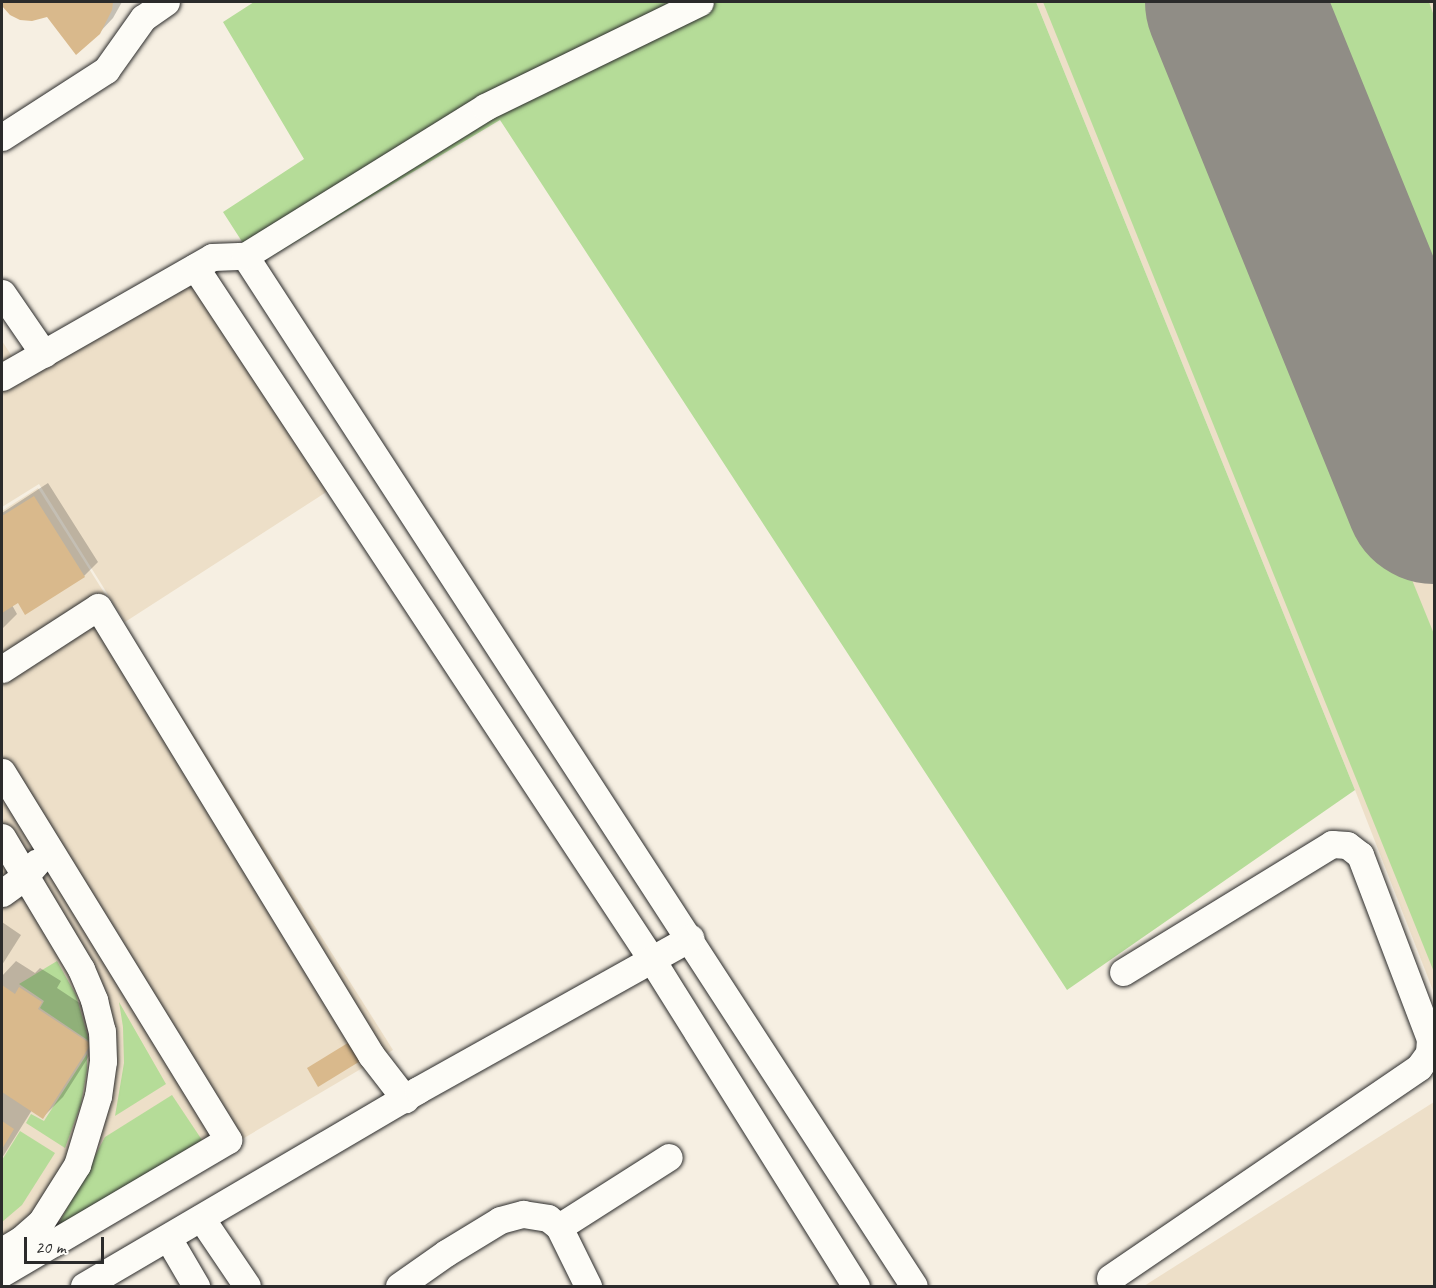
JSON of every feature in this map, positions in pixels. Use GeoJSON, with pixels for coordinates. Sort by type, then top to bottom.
{"type":"FeatureCollection","features":[{"type":"Feature","properties":{"kind":"street"},"geometry":{"type":"LineString","coordinates":[[2,137],[106,70],[143,18],[166,2]]}},
{"type":"Feature","properties":{"kind":"street"},"geometry":{"type":"LineString","coordinates":[[2,377],[212,257],[244,256],[485,107],[700,2]]}},
{"type":"Feature","properties":{"kind":"street"},"geometry":{"type":"LineString","coordinates":[[244,256],[690,938],[914,1287]]}},
{"type":"Feature","properties":{"kind":"street"},"geometry":{"type":"LineString","coordinates":[[195,267],[652,960],[856,1287]]}},
{"type":"Feature","properties":{"kind":"street"},"geometry":{"type":"LineString","coordinates":[[2,294],[44,354]]}},
{"type":"Feature","properties":{"kind":"street"},"geometry":{"type":"LineString","coordinates":[[2,669],[98,607],[371,1055],[405,1099]]}},
{"type":"Feature","properties":{"kind":"street"},"geometry":{"type":"LineString","coordinates":[[489,712],[527,692]]}},
{"type":"Feature","properties":{"kind":"street"},"geometry":{"type":"LineString","coordinates":[[2,772],[228,1140],[2,1274]]}},
{"type":"Feature","properties":{"kind":"street"},"geometry":{"type":"LineString","coordinates":[[2,837],[81,969],[102,1031],[103,1061],[98,1096],[77,1165],[41,1222],[20,1240],[2,1251]]}},
{"type":"Feature","properties":{"kind":"street"},"geometry":{"type":"LineString","coordinates":[[1107,1284],[1419,1067],[1429,1053],[1430,1039],[1360,855],[1347,845],[1332,844],[1123,972]]}},
{"type":"Feature","properties":{"kind":"street"},"geometry":{"type":"LineString","coordinates":[[2,893],[25,876],[48,848]]}},
{"type":"Feature","properties":{"kind":"street"},"geometry":{"type":"LineString","coordinates":[[84,1287],[405,1099],[690,938]]}},
{"type":"Feature","properties":{"kind":"street"},"geometry":{"type":"LineString","coordinates":[[559,1227],[669,1157]]}},
{"type":"Feature","properties":{"kind":"street"},"geometry":{"type":"LineString","coordinates":[[399,1287],[446,1253],[500,1220],[511,1215],[536,1214],[548,1218],[559,1227],[588,1287]]}},
{"type":"Feature","properties":{"kind":"street"},"geometry":{"type":"LineString","coordinates":[[201,1218],[247,1287]]}},
{"type":"Feature","properties":{"kind":"street"},"geometry":{"type":"LineString","coordinates":[[168,1238],[196,1287]]}},
{"type":"Feature","properties":{"kind":"shaded area"},"geometry":{"type":"Polygon","coordinates":[[[1036,2],[1434,2],[1434,993],[1355,790],[1036,2]]]}},
{"type":"Feature","properties":{"kind":"shaded area"},"geometry":{"type":"Polygon","coordinates":[[[196,264],[345,480],[125,622],[39,484],[2,507],[2,341],[19,367],[196,264]]]}},
{"type":"Feature","properties":{"kind":"shaded area"},"geometry":{"type":"Polygon","coordinates":[[[38,488],[393,1050],[2,1281],[2,511],[38,488]]]}},
{"type":"Feature","properties":{"kind":"shaded area"},"geometry":{"type":"Polygon","coordinates":[[[1434,1102],[1434,1286],[1144,1286],[1434,1102]]]}},
{"type":"Feature","properties":{"kind":"green space"},"geometry":{"type":"Polygon","coordinates":[[[254,2],[1036,2],[1355,790],[1067,990],[500,120],[257,265],[223,212],[304,159],[223,22],[254,2]]]}},
{"type":"Feature","properties":{"kind":"green space"},"geometry":{"type":"Polygon","coordinates":[[[1043,2],[1177,2],[1434,634],[1434,972],[1043,2]]]}},
{"type":"Feature","properties":{"kind":"green space"},"geometry":{"type":"Polygon","coordinates":[[[1291,2],[1429,2],[1434,16],[1434,355],[1291,2]]]}},
{"type":"Feature","properties":{"kind":"green space"},"geometry":{"type":"Polygon","coordinates":[[[57,961],[76,995],[89,1041],[40,1008],[44,1001],[19,984],[57,961]]]}},
{"type":"Feature","properties":{"kind":"green space"},"geometry":{"type":"Polygon","coordinates":[[[119,1002],[166,1084],[115,1116],[124,1063],[123,1027],[119,1002]]]}},
{"type":"Feature","properties":{"kind":"green space"},"geometry":{"type":"Polygon","coordinates":[[[87,1054],[87,1070],[81,1104],[65,1148],[26,1123],[31,1114],[44,1121],[87,1054]]]}},
{"type":"Feature","properties":{"kind":"green space"},"geometry":{"type":"Polygon","coordinates":[[[172,1095],[202,1140],[55,1231],[105,1137],[172,1095]]]}},
{"type":"Feature","properties":{"kind":"green space"},"geometry":{"type":"Polygon","coordinates":[[[20,1131],[55,1153],[22,1205],[2,1222],[2,1160],[20,1131]]]}},
{"type":"Feature","properties":{"kind":"building"},"geometry":{"type":"Polygon","coordinates":[[[2,2],[113,2],[112,10],[100,34],[76,55],[47,17],[32,21],[20,20],[10,15],[2,6],[2,2]]]}},
{"type":"Feature","properties":{"kind":"building"},"geometry":{"type":"Polygon","coordinates":[[[34,496],[85,577],[25,615],[18,603],[2,613],[2,516],[34,496]]]}},
{"type":"Feature","properties":{"kind":"building"},"geometry":{"type":"Polygon","coordinates":[[[2,985],[15,994],[19,987],[42,1002],[38,1009],[91,1044],[43,1119],[2,1092],[2,985]]]}},
{"type":"Feature","properties":{"kind":"building"},"geometry":{"type":"Polygon","coordinates":[[[351,1041],[362,1060],[318,1087],[307,1068],[351,1041]]]}},
{"type":"Feature","properties":{"kind":"building"},"geometry":{"type":"Polygon","coordinates":[[[2,1121],[14,1129],[2,1149],[2,1121]]]}},
{"type":"Feature","properties":{"kind":"runway"},"geometry":{"type":"LineString","coordinates":[[1234,2],[1434,495]]}}]}
